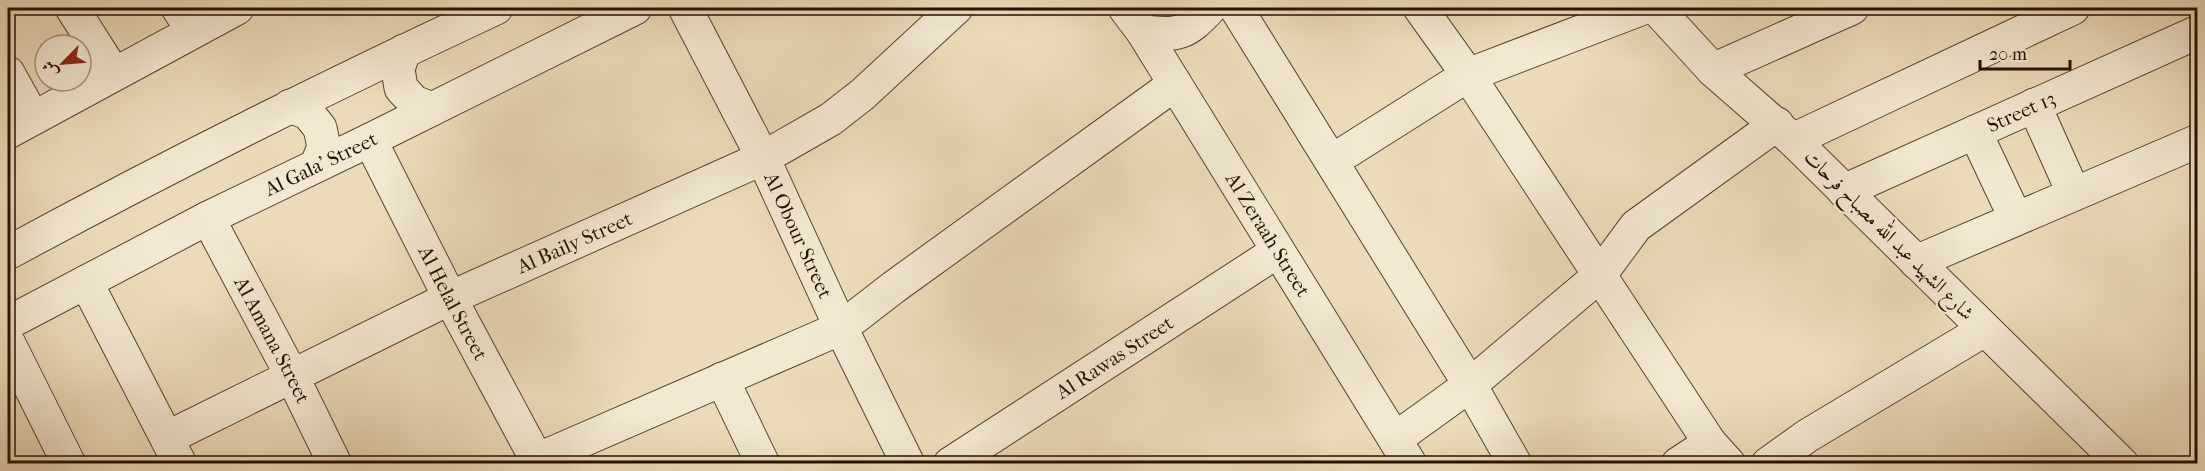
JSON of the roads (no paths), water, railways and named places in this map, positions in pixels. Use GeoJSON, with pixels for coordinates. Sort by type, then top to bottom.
{"type":"FeatureCollection","features":[{"type":"Feature","properties":{"kind":"street"},"geometry":{"type":"LineString","coordinates":[[72,8],[114,74]]}},
{"type":"Feature","properties":{"kind":"street"},"geometry":{"type":"LineString","coordinates":[[8,73],[20,125],[114,74],[186,19],[237,8]]}},
{"type":"Feature","properties":{"kind":"street"},"geometry":{"type":"LineString","coordinates":[[8,253],[112,196],[290,106],[496,8]]}},
{"type":"Feature","properties":{"kind":"street","name":"Al Gala' Street"},"geometry":{"type":"LineString","coordinates":[[8,323],[208,218],[635,8]]}},
{"type":"Feature","properties":{"kind":"street","name":"Al Obour Street"},"geometry":{"type":"LineString","coordinates":[[685,8],[763,158],[841,328],[908,464]]}},
{"type":"Feature","properties":{"kind":"street","name":"Al Baily Street"},"geometry":{"type":"LineString","coordinates":[[173,451],[292,376],[450,298],[763,158],[831,119],[863,94],[956,8]]}},
{"type":"Feature","properties":{"kind":"street"},"geometry":{"type":"LineString","coordinates":[[1134,20],[1169,35],[1194,25],[1210,8]]}},
{"type":"Feature","properties":{"kind":"street"},"geometry":{"type":"LineString","coordinates":[[1420,8],[1468,75],[1599,276],[1720,453],[1678,464]]}},
{"type":"Feature","properties":{"kind":"street"},"geometry":{"type":"LineString","coordinates":[[1332,161],[1468,75],[1642,8]]}},
{"type":"Feature","properties":{"kind":"street","name":"شارع الشهيد عبد الله مصباح فرحات"},"geometry":{"type":"LineString","coordinates":[[1656,8],[1713,70],[1785,132],[2122,464]]}},
{"type":"Feature","properties":{"kind":"street"},"geometry":{"type":"LineString","coordinates":[[1713,70],[1852,8]]}},
{"type":"Feature","properties":{"kind":"street"},"geometry":{"type":"LineString","coordinates":[[1402,451],[1470,385],[1599,276],[1636,226],[1785,132],[2073,8]]}},
{"type":"Feature","properties":{"kind":"street"},"geometry":{"type":"LineString","coordinates":[[1250,13],[1332,161],[1470,385],[1515,464]]}},
{"type":"Feature","properties":{"kind":"street","name":"Al Zeraah Street"},"geometry":{"type":"LineString","coordinates":[[1134,20],[1402,451]]}},
{"type":"Feature","properties":{"kind":"street","name":"Street 13"},"geometry":{"type":"LineString","coordinates":[[1844,191],[2198,32]]}},
{"type":"Feature","properties":{"kind":"street"},"geometry":{"type":"LineString","coordinates":[[404,51],[398,69],[401,88],[414,102],[432,109]]}},
{"type":"Feature","properties":{"kind":"street"},"geometry":{"type":"LineString","coordinates":[[538,462],[841,328],[1175,84]]}},
{"type":"Feature","properties":{"kind":"street"},"geometry":{"type":"LineString","coordinates":[[2034,105],[2074,194]]}},
{"type":"Feature","properties":{"kind":"street"},"geometry":{"type":"LineString","coordinates":[[290,106],[308,113],[320,128],[324,147],[317,165]]}},
{"type":"Feature","properties":{"kind":"street"},"geometry":{"type":"LineString","coordinates":[[1975,132],[2016,219]]}},
{"type":"Feature","properties":{"kind":"street","name":"Al Helal Street"},"geometry":{"type":"LineString","coordinates":[[370,140],[450,298],[538,462]]}},
{"type":"Feature","properties":{"kind":"street"},"geometry":{"type":"LineString","coordinates":[[1916,262],[2198,141]]}},
{"type":"Feature","properties":{"kind":"street","name":"Al Amana Street"},"geometry":{"type":"LineString","coordinates":[[208,218],[292,376],[335,464]]}},
{"type":"Feature","properties":{"kind":"street","name":"Al Rawas Street"},"geometry":{"type":"LineString","coordinates":[[950,464],[1278,251]]}},
{"type":"Feature","properties":{"kind":"street"},"geometry":{"type":"LineString","coordinates":[[86,282],[173,451]]}},
{"type":"Feature","properties":{"kind":"street"},"geometry":{"type":"LineString","coordinates":[[1768,464],[1807,436],[1984,330]]}},
{"type":"Feature","properties":{"kind":"street"},"geometry":{"type":"LineString","coordinates":[[8,342],[69,464]]}},
{"type":"Feature","properties":{"kind":"street"},"geometry":{"type":"LineString","coordinates":[[722,379],[763,464]]}}]}
